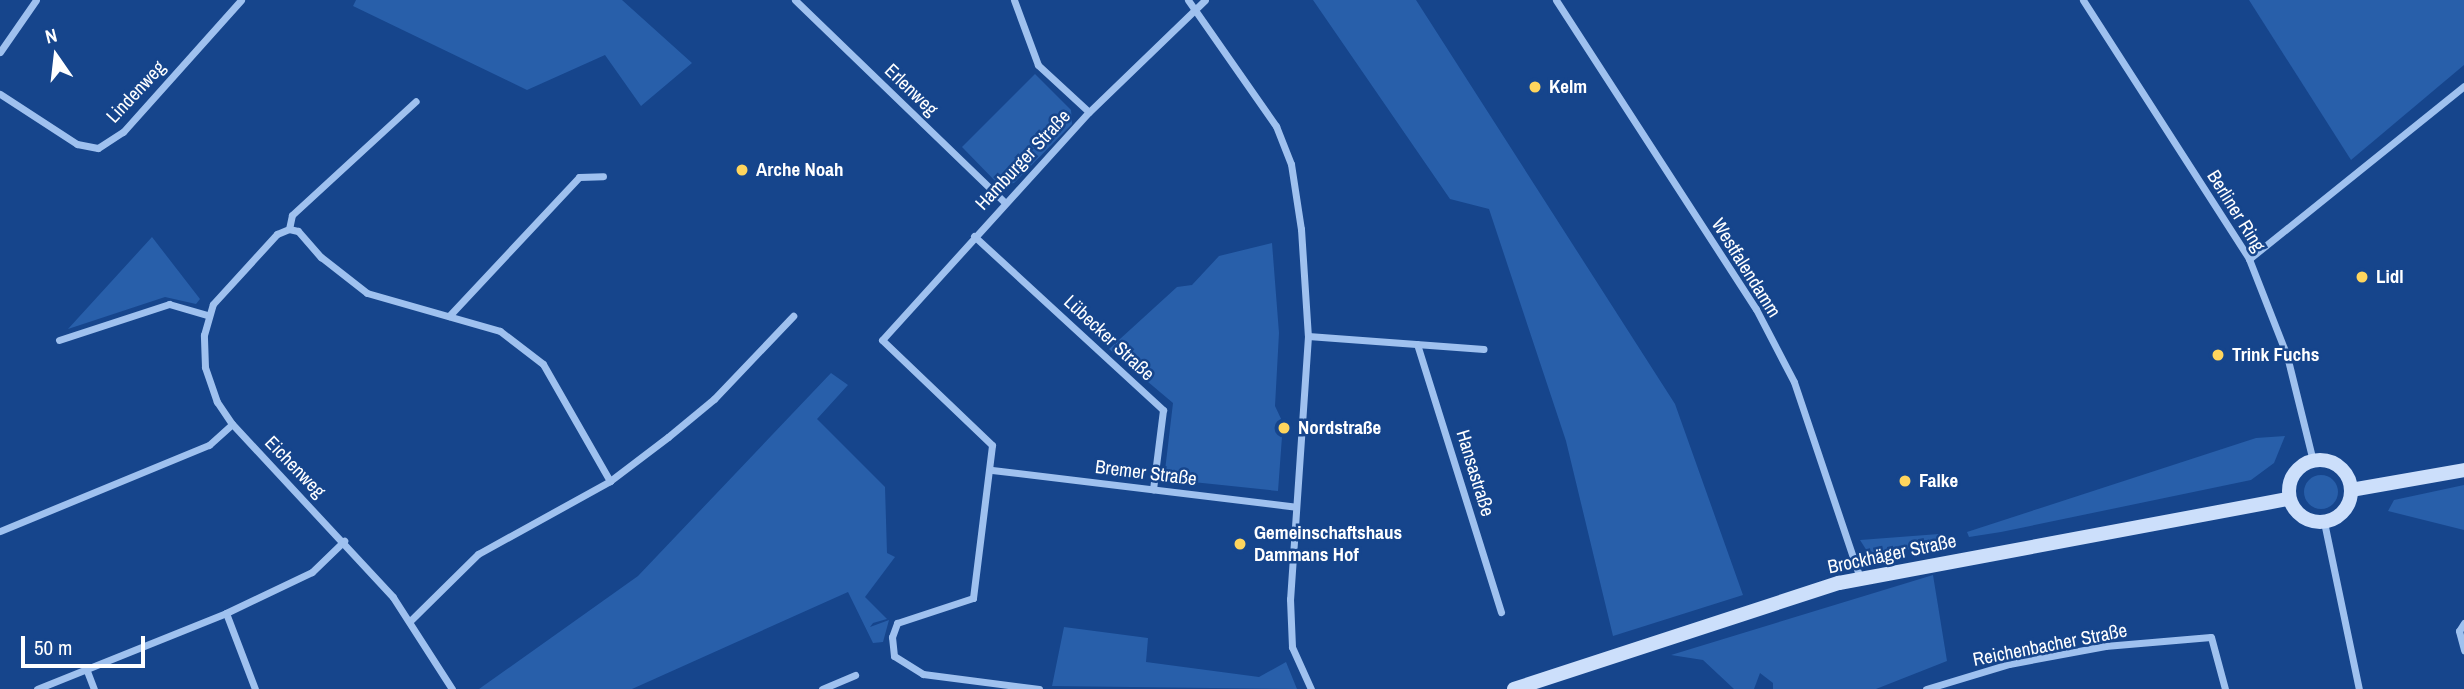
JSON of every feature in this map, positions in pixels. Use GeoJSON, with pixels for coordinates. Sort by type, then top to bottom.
{"type":"FeatureCollection","features":[{"type":"Feature","properties":{"kind":"street"},"geometry":{"type":"LineString","coordinates":[[0,52],[36,0]]}},
{"type":"Feature","properties":{"kind":"street","name":"Lindenweg"},"geometry":{"type":"LineString","coordinates":[[0,94],[77,144],[98,148],[122,132],[241,0]]}},
{"type":"Feature","properties":{"kind":"street","name":"Erlenweg"},"geometry":{"type":"LineString","coordinates":[[795,0],[1004,203]]}},
{"type":"Feature","properties":{"kind":"street"},"geometry":{"type":"LineString","coordinates":[[1014,0],[1038,65],[1089,112]]}},
{"type":"Feature","properties":{"kind":"street"},"geometry":{"type":"LineString","coordinates":[[1188,0],[1276,126],[1291,164],[1301,229],[1308,336],[1296,507],[1292,647],[1311,689]]}},
{"type":"Feature","properties":{"kind":"street","name":"Hamburger Straße"},"geometry":{"type":"LineString","coordinates":[[992,470],[992,445],[882,340],[1089,112],[1205,0]]}},
{"type":"Feature","properties":{"kind":"street","name":"Westfalendamm"},"geometry":{"type":"LineString","coordinates":[[1556,0],[1756,309],[1794,382],[1860,578]]}},
{"type":"Feature","properties":{"kind":"street","name":"Berliner Ring"},"geometry":{"type":"LineString","coordinates":[[2084,0],[2249,259],[2287,356],[2313,461]]}},
{"type":"Feature","properties":{"kind":"street"},"geometry":{"type":"LineString","coordinates":[[2249,259],[2464,86]]}},
{"type":"Feature","properties":{"kind":"street"},"geometry":{"type":"LineString","coordinates":[[289,229],[292,215],[416,101]]}},
{"type":"Feature","properties":{"kind":"street"},"geometry":{"type":"LineString","coordinates":[[449,316],[579,177],[603,176]]}},
{"type":"Feature","properties":{"kind":"street"},"geometry":{"type":"LineString","coordinates":[[59,340],[169,304],[207,315],[277,234],[289,229],[298,232],[321,257],[367,293],[500,331],[543,364],[610,481]]}},
{"type":"Feature","properties":{"kind":"street","name":"Lübecker Straße"},"geometry":{"type":"LineString","coordinates":[[974,236],[1163,410],[1153,489]]}},
{"type":"Feature","properties":{"kind":"street","name":"Eichenweg"},"geometry":{"type":"LineString","coordinates":[[207,315],[205,367],[218,402],[232,424],[344,541],[411,620],[452,689]]}},
{"type":"Feature","properties":{"kind":"street"},"geometry":{"type":"LineString","coordinates":[[411,620],[478,554],[610,481],[714,399],[793,316]]}},
{"type":"Feature","properties":{"kind":"street"},"geometry":{"type":"LineString","coordinates":[[1308,336],[1484,349]]}},
{"type":"Feature","properties":{"kind":"street","name":"Hansastraße"},"geometry":{"type":"LineString","coordinates":[[1417,344],[1501,612]]}},
{"type":"Feature","properties":{"kind":"street"},"geometry":{"type":"LineString","coordinates":[[0,531],[209,444],[232,424]]}},
{"type":"Feature","properties":{"kind":"street"},"geometry":{"type":"LineString","coordinates":[[2313,461],[2334,464],[2343,470],[2351,490],[2346,507],[2324,522],[2298,514],[2289,499],[2296,471],[2313,461]]}},
{"type":"Feature","properties":{"kind":"street"},"geometry":{"type":"LineString","coordinates":[[992,470],[973,598],[897,623],[892,637],[894,656],[923,674],[1039,689]]}},
{"type":"Feature","properties":{"kind":"street","name":"Bremer Straße"},"geometry":{"type":"LineString","coordinates":[[992,470],[1296,507]]}},
{"type":"Feature","properties":{"kind":"street"},"geometry":{"type":"LineString","coordinates":[[2351,490],[2464,470]]}},
{"type":"Feature","properties":{"kind":"street","name":"Brockhäger Straße"},"geometry":{"type":"LineString","coordinates":[[1514,689],[1860,578],[2289,499]]}},
{"type":"Feature","properties":{"kind":"street"},"geometry":{"type":"LineString","coordinates":[[2324,522],[2359,689]]}},
{"type":"Feature","properties":{"kind":"street"},"geometry":{"type":"LineString","coordinates":[[37,689],[226,613],[312,572],[344,541]]}},
{"type":"Feature","properties":{"kind":"street"},"geometry":{"type":"LineString","coordinates":[[226,613],[255,689]]}},
{"type":"Feature","properties":{"kind":"street"},"geometry":{"type":"LineString","coordinates":[[2464,623],[2459,631],[2464,650]]}},
{"type":"Feature","properties":{"kind":"street","name":"Reichenbacher Straße"},"geometry":{"type":"LineString","coordinates":[[1926,689],[2009,664],[2105,646],[2211,637],[2225,689]]}},
{"type":"Feature","properties":{"kind":"street"},"geometry":{"type":"LineString","coordinates":[[87,671],[94,689]]}},
{"type":"Feature","properties":{"kind":"street"},"geometry":{"type":"LineString","coordinates":[[822,689],[855,675]]}},
{"type":"Feature","properties":{"kind":"shaded area"},"geometry":{"type":"Polygon","coordinates":[[[356,0],[622,0],[692,63],[641,106],[605,55],[527,90],[353,6],[356,0]]]}},
{"type":"Feature","properties":{"kind":"shaded area"},"geometry":{"type":"Polygon","coordinates":[[[1313,0],[1416,0],[1675,404],[1743,595],[1613,636],[1566,441],[1489,209],[1450,199],[1313,0]]]}},
{"type":"Feature","properties":{"kind":"shaded area"},"geometry":{"type":"Polygon","coordinates":[[[2249,0],[2464,0],[2464,65],[2351,160],[2249,0]]]}},
{"type":"Feature","properties":{"kind":"shaded area"},"geometry":{"type":"Polygon","coordinates":[[[1035,74],[1071,110],[1072,124],[1014,183],[1000,186],[962,147],[1035,74]]]}},
{"type":"Feature","properties":{"kind":"shaded area"},"geometry":{"type":"Polygon","coordinates":[[[152,237],[200,299],[196,304],[165,297],[68,329],[152,237]]]}},
{"type":"Feature","properties":{"kind":"shaded area"},"geometry":{"type":"Polygon","coordinates":[[[1272,243],[1279,333],[1275,406],[1283,423],[1278,491],[1164,479],[1173,403],[1109,349],[1177,287],[1192,285],[1219,256],[1272,243]]]}},
{"type":"Feature","properties":{"kind":"shaded area"},"geometry":{"type":"Polygon","coordinates":[[[831,373],[848,385],[817,419],[885,487],[887,553],[895,557],[865,597],[887,619],[873,623],[870,627],[889,620],[883,642],[873,643],[848,592],[632,689],[479,689],[638,576],[831,373]]]}},
{"type":"Feature","properties":{"kind":"shaded area"},"geometry":{"type":"Polygon","coordinates":[[[2285,436],[2274,463],[2251,480],[2001,532],[1969,537],[1967,532],[2256,438],[2285,436]]]}},
{"type":"Feature","properties":{"kind":"shaded area"},"geometry":{"type":"Polygon","coordinates":[[[2321,475],[2333,480],[2338,492],[2333,504],[2321,509],[2309,504],[2304,492],[2309,480],[2321,475]]]}},
{"type":"Feature","properties":{"kind":"shaded area"},"geometry":{"type":"Polygon","coordinates":[[[2464,485],[2464,530],[2388,511],[2394,500],[2464,485]]]}},
{"type":"Feature","properties":{"kind":"shaded area"},"geometry":{"type":"Polygon","coordinates":[[[1939,534],[1949,542],[1884,554],[1867,551],[1860,540],[1939,534]]]}},
{"type":"Feature","properties":{"kind":"shaded area"},"geometry":{"type":"Polygon","coordinates":[[[1933,575],[1947,661],[1876,689],[1773,689],[1773,683],[1760,673],[1754,689],[1734,689],[1703,660],[1671,655],[1933,575]]]}},
{"type":"Feature","properties":{"kind":"shaded area"},"geometry":{"type":"Polygon","coordinates":[[[1064,627],[1148,638],[1146,662],[1259,677],[1286,662],[1297,689],[1052,686],[1064,627]]]}},
{"type":"Feature","properties":{"kind":"place","name":"Kelm"},"geometry":{"type":"Point","coordinates":[1535,87]}},
{"type":"Feature","properties":{"kind":"place","name":"Arche Noah"},"geometry":{"type":"Point","coordinates":[742,170]}},
{"type":"Feature","properties":{"kind":"place","name":"Lidl"},"geometry":{"type":"Point","coordinates":[2362,277]}},
{"type":"Feature","properties":{"kind":"place","name":"Trink Fuchs"},"geometry":{"type":"Point","coordinates":[2218,355]}},
{"type":"Feature","properties":{"kind":"place","name":"Nordstraße"},"geometry":{"type":"Point","coordinates":[1284,428]}},
{"type":"Feature","properties":{"kind":"place","name":"Falke"},"geometry":{"type":"Point","coordinates":[1905,481]}},
{"type":"Feature","properties":{"kind":"place","name":"Gemeinschaftshaus Dammans Hof"},"geometry":{"type":"Point","coordinates":[1240,544]}}]}
